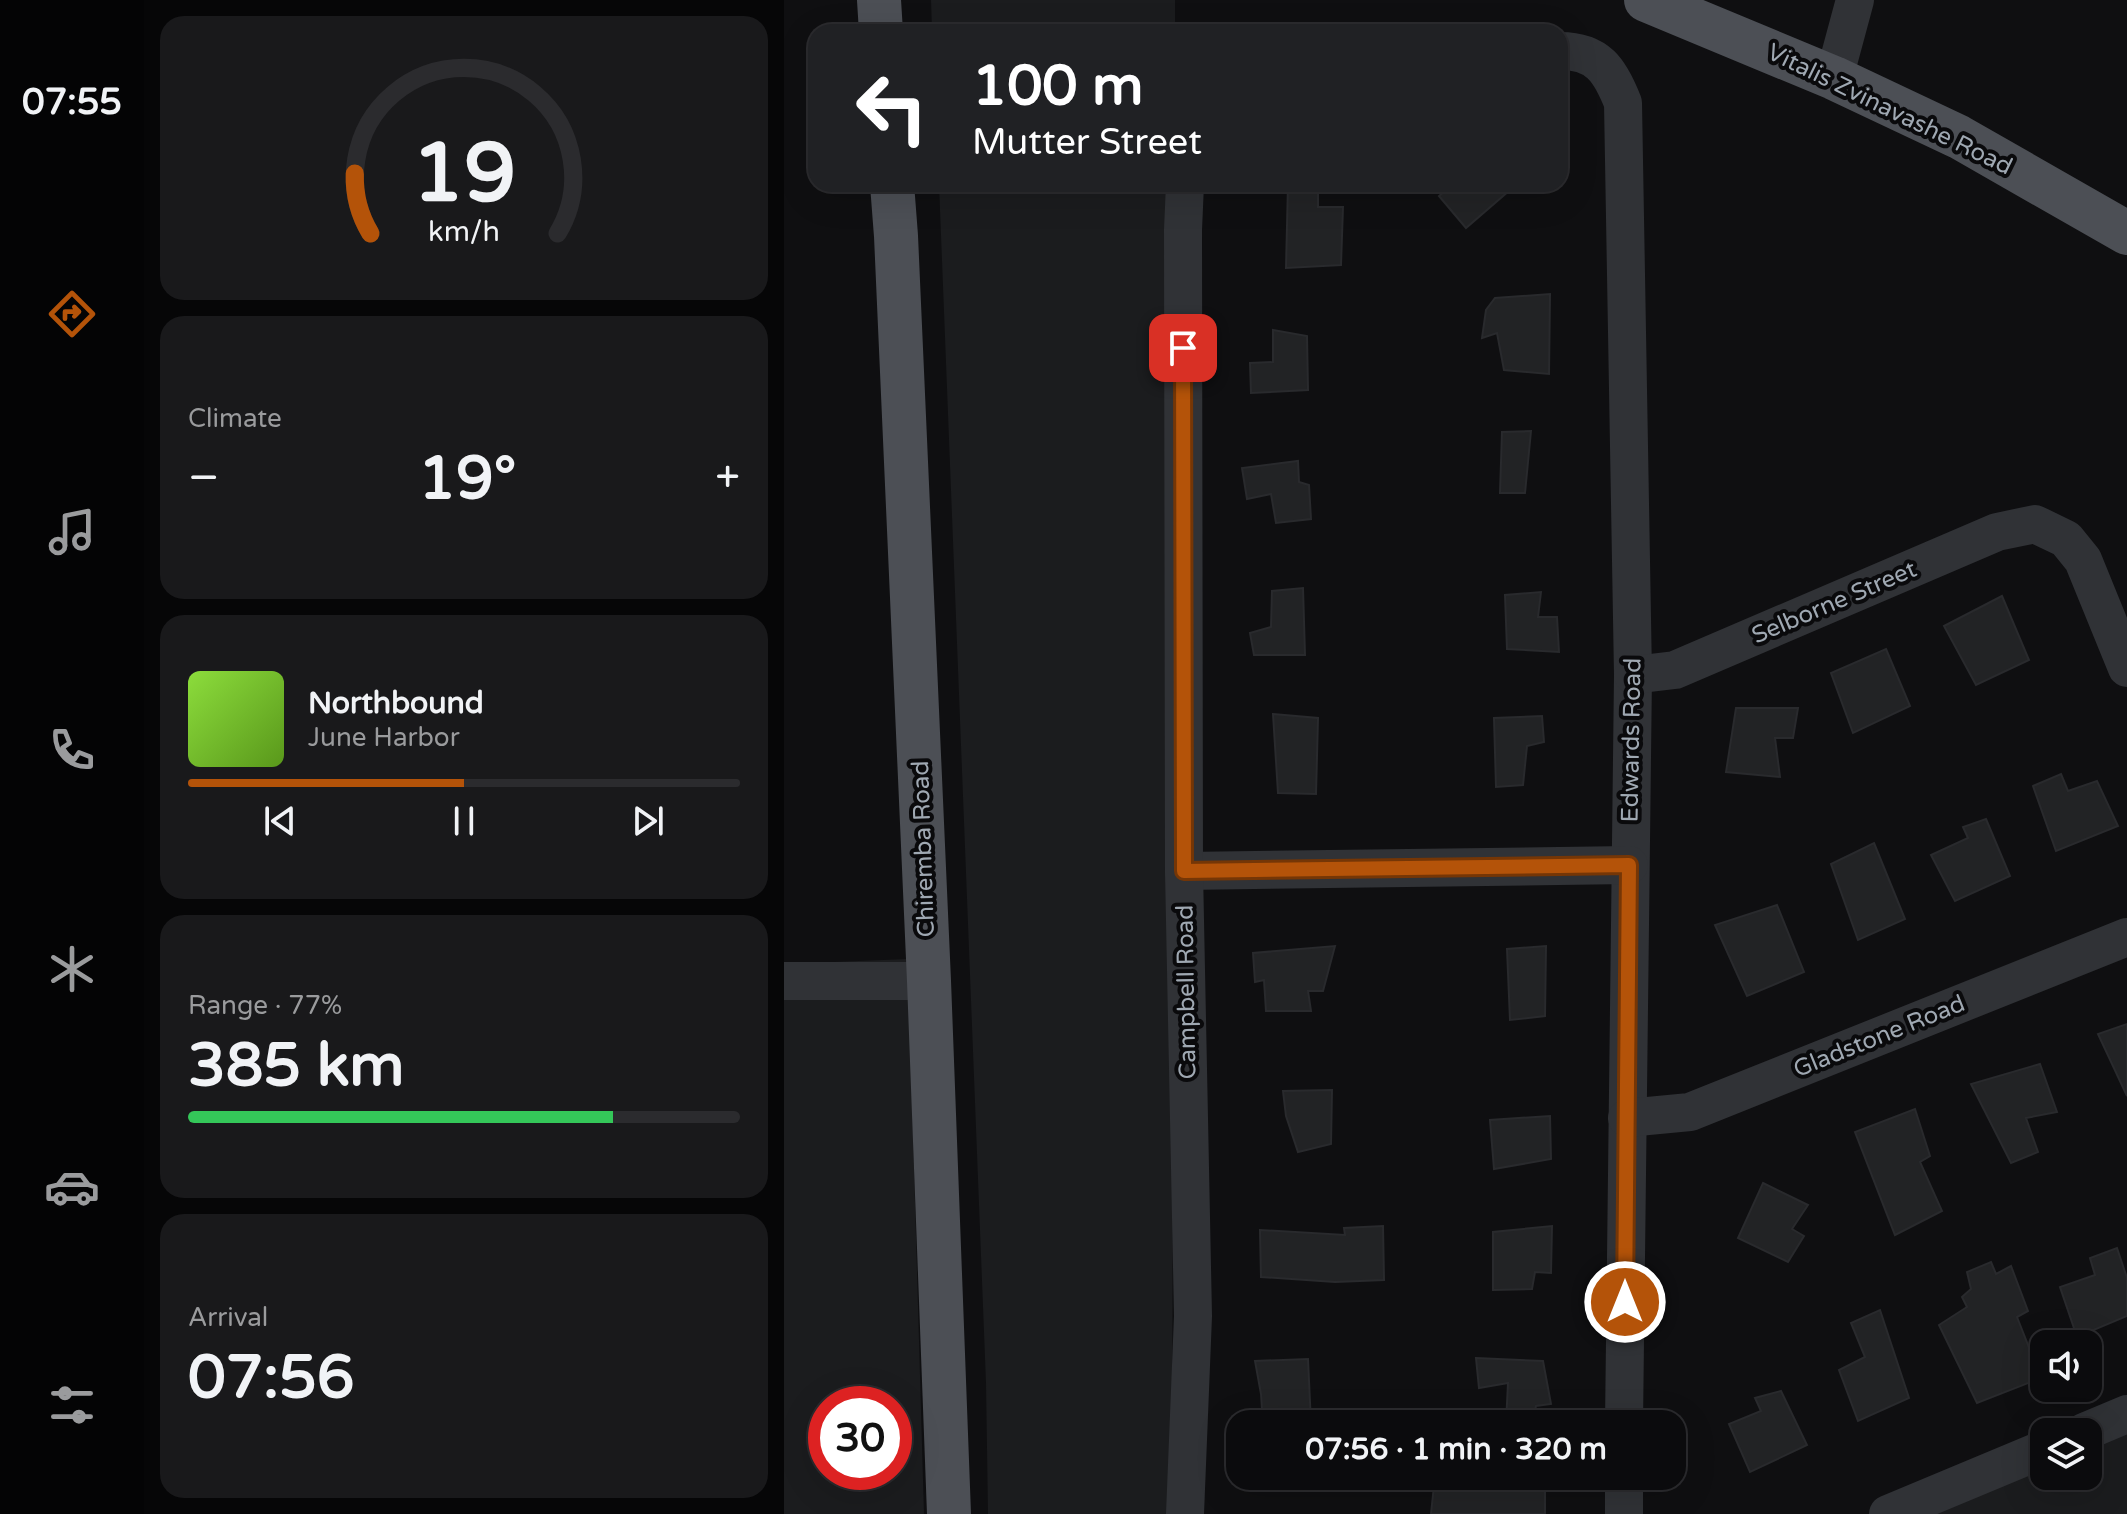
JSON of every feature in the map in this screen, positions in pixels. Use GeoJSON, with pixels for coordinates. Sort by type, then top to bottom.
{"type":"FeatureCollection","features":[{"type":"Feature","properties":{"kind":"main road"},"geometry":{"type":"LineString","coordinates":[[879,0],[880,24]]}},
{"type":"Feature","properties":{"kind":"main road","name":"Vitalis Zvinavashe Road"},"geometry":{"type":"LineString","coordinates":[[1646,0],[1834,78],[1959,137],[2127,233]]}},
{"type":"Feature","properties":{"kind":"main road","name":"Chiremba Road"},"geometry":{"type":"LineString","coordinates":[[893,192],[929,981],[949,1514]]}},
{"type":"Feature","properties":{"kind":"street"},"geometry":{"type":"LineString","coordinates":[[1834,78],[1855,0]]}},
{"type":"Feature","properties":{"kind":"street","name":"Edwards Road"},"geometry":{"type":"LineString","coordinates":[[1568,51],[1577,51],[1598,61],[1614,81],[1623,103],[1633,675],[1624,1410]]}},
{"type":"Feature","properties":{"kind":"street","name":"Campbell Road"},"geometry":{"type":"LineString","coordinates":[[1185,192],[1184,871],[1193,1316],[1185,1514]]}},
{"type":"Feature","properties":{"kind":"street","name":"Selborne Street"},"geometry":{"type":"LineString","coordinates":[[1633,675],[1675,670],[1997,532],[2035,524],[2066,539],[2083,560],[2127,668]]}},
{"type":"Feature","properties":{"kind":"street"},"geometry":{"type":"LineString","coordinates":[[1184,871],[1629,865]]}},
{"type":"Feature","properties":{"kind":"street","name":"Gladstone Road"},"geometry":{"type":"LineString","coordinates":[[1627,1118],[1690,1112],[2127,937]]}},
{"type":"Feature","properties":{"kind":"street"},"geometry":{"type":"LineString","coordinates":[[784,981],[929,981]]}},
{"type":"Feature","properties":{"kind":"street"},"geometry":{"type":"LineString","coordinates":[[2102,1424],[2127,1414]]}},
{"type":"Feature","properties":{"kind":"street"},"geometry":{"type":"LineString","coordinates":[[1888,1514],[2030,1455]]}},
{"type":"Feature","properties":{"kind":"street"},"geometry":{"type":"LineString","coordinates":[[1624,1490],[1624,1514]]}},
{"type":"Feature","properties":{"kind":"shaded area"},"geometry":{"type":"Polygon","coordinates":[[[931,0],[1175,0],[1175,24],[932,24],[931,0]]]}},
{"type":"Feature","properties":{"kind":"shaded area"},"geometry":{"type":"Polygon","coordinates":[[[939,192],[1175,192],[1172,1514],[988,1514],[986,1383],[939,192]]]}},
{"type":"Feature","properties":{"kind":"shaded area"},"geometry":{"type":"Polygon","coordinates":[[[908,959],[924,1514],[784,1514],[784,964],[908,959]]]}},
{"type":"Feature","properties":{"kind":"shaded area"},"geometry":{"type":"Polygon","coordinates":[[[2127,1433],[2127,1514],[1918,1514],[2030,1470],[2030,1490],[2102,1490],[2102,1443],[2127,1433]]]}},
{"type":"Feature","properties":{"kind":"building"},"geometry":{"type":"Polygon","coordinates":[[[1288,192],[1318,192],[1318,207],[1343,207],[1341,265],[1286,268],[1288,192]]]}},
{"type":"Feature","properties":{"kind":"building"},"geometry":{"type":"Polygon","coordinates":[[[1444,192],[1508,192],[1466,228],[1439,196],[1444,192]]]}},
{"type":"Feature","properties":{"kind":"building"},"geometry":{"type":"Polygon","coordinates":[[[1550,294],[1549,374],[1504,370],[1497,333],[1482,338],[1486,310],[1495,298],[1550,294]]]}},
{"type":"Feature","properties":{"kind":"building"},"geometry":{"type":"Polygon","coordinates":[[[1273,330],[1307,336],[1308,390],[1251,393],[1250,363],[1273,362],[1273,330]]]}},
{"type":"Feature","properties":{"kind":"building"},"geometry":{"type":"Polygon","coordinates":[[[1531,431],[1525,493],[1500,493],[1502,432],[1531,431]]]}},
{"type":"Feature","properties":{"kind":"building"},"geometry":{"type":"Polygon","coordinates":[[[1298,461],[1299,482],[1309,485],[1311,519],[1276,523],[1271,494],[1247,499],[1242,468],[1298,461]]]}},
{"type":"Feature","properties":{"kind":"building"},"geometry":{"type":"Polygon","coordinates":[[[1303,588],[1305,655],[1254,655],[1250,633],[1271,627],[1272,591],[1303,588]]]}},
{"type":"Feature","properties":{"kind":"building"},"geometry":{"type":"Polygon","coordinates":[[[1541,592],[1538,617],[1557,617],[1559,652],[1507,649],[1505,595],[1541,592]]]}},
{"type":"Feature","properties":{"kind":"building"},"geometry":{"type":"Polygon","coordinates":[[[2002,596],[2029,660],[1976,685],[1944,626],[2002,596]]]}},
{"type":"Feature","properties":{"kind":"building"},"geometry":{"type":"Polygon","coordinates":[[[1886,649],[1910,706],[1853,733],[1831,673],[1886,649]]]}},
{"type":"Feature","properties":{"kind":"building"},"geometry":{"type":"Polygon","coordinates":[[[1736,708],[1798,708],[1793,738],[1775,738],[1780,777],[1726,772],[1736,708]]]}},
{"type":"Feature","properties":{"kind":"building"},"geometry":{"type":"Polygon","coordinates":[[[1273,714],[1318,718],[1316,794],[1278,793],[1273,714]]]}},
{"type":"Feature","properties":{"kind":"building"},"geometry":{"type":"Polygon","coordinates":[[[1542,716],[1544,742],[1527,746],[1523,785],[1496,787],[1494,718],[1542,716]]]}},
{"type":"Feature","properties":{"kind":"building"},"geometry":{"type":"Polygon","coordinates":[[[2061,774],[2068,791],[2097,781],[2118,826],[2056,851],[2033,786],[2061,774]]]}},
{"type":"Feature","properties":{"kind":"building"},"geometry":{"type":"Polygon","coordinates":[[[1986,819],[2010,876],[1955,901],[1931,855],[1968,838],[1963,827],[1986,819]]]}},
{"type":"Feature","properties":{"kind":"building"},"geometry":{"type":"Polygon","coordinates":[[[1874,843],[1905,919],[1858,940],[1831,864],[1874,843]]]}},
{"type":"Feature","properties":{"kind":"building"},"geometry":{"type":"Polygon","coordinates":[[[1777,905],[1804,972],[1747,996],[1715,925],[1777,905]]]}},
{"type":"Feature","properties":{"kind":"building"},"geometry":{"type":"Polygon","coordinates":[[[1335,946],[1323,991],[1308,991],[1311,1011],[1266,1011],[1264,980],[1255,982],[1253,953],[1335,946]]]}},
{"type":"Feature","properties":{"kind":"building"},"geometry":{"type":"Polygon","coordinates":[[[1546,946],[1545,1016],[1510,1020],[1507,949],[1546,946]]]}},
{"type":"Feature","properties":{"kind":"building"},"geometry":{"type":"Polygon","coordinates":[[[2127,1024],[2127,1096],[2098,1034],[2127,1024]]]}},
{"type":"Feature","properties":{"kind":"building"},"geometry":{"type":"Polygon","coordinates":[[[2040,1064],[2057,1112],[2026,1118],[2038,1152],[2011,1163],[1971,1084],[2040,1064]]]}},
{"type":"Feature","properties":{"kind":"building"},"geometry":{"type":"Polygon","coordinates":[[[1332,1090],[1331,1144],[1298,1152],[1286,1116],[1283,1091],[1332,1090]]]}},
{"type":"Feature","properties":{"kind":"building"},"geometry":{"type":"Polygon","coordinates":[[[1915,1109],[1930,1156],[1920,1162],[1942,1211],[1895,1235],[1855,1132],[1915,1109]]]}},
{"type":"Feature","properties":{"kind":"building"},"geometry":{"type":"Polygon","coordinates":[[[1550,1116],[1551,1159],[1494,1169],[1490,1120],[1550,1116]]]}},
{"type":"Feature","properties":{"kind":"building"},"geometry":{"type":"Polygon","coordinates":[[[1763,1183],[1808,1205],[1792,1229],[1804,1236],[1788,1262],[1738,1238],[1763,1183]]]}},
{"type":"Feature","properties":{"kind":"building"},"geometry":{"type":"Polygon","coordinates":[[[1383,1226],[1384,1280],[1335,1282],[1261,1277],[1260,1230],[1345,1235],[1344,1228],[1383,1226]]]}},
{"type":"Feature","properties":{"kind":"building"},"geometry":{"type":"Polygon","coordinates":[[[1552,1226],[1551,1273],[1535,1272],[1532,1289],[1493,1290],[1493,1232],[1552,1226]]]}},
{"type":"Feature","properties":{"kind":"building"},"geometry":{"type":"Polygon","coordinates":[[[2117,1248],[2127,1278],[2127,1316],[2094,1330],[2075,1330],[2060,1287],[2095,1275],[2090,1258],[2117,1248]]]}},
{"type":"Feature","properties":{"kind":"building"},"geometry":{"type":"Polygon","coordinates":[[[1991,1262],[1996,1274],[2011,1266],[2028,1311],[2017,1317],[2030,1350],[2030,1382],[1977,1403],[1939,1325],[1967,1307],[1962,1297],[1971,1289],[1967,1272],[1991,1262]]]}},
{"type":"Feature","properties":{"kind":"building"},"geometry":{"type":"Polygon","coordinates":[[[1880,1310],[1909,1398],[1858,1421],[1839,1370],[1865,1357],[1851,1323],[1880,1310]]]}},
{"type":"Feature","properties":{"kind":"building"},"geometry":{"type":"Polygon","coordinates":[[[1476,1358],[1543,1361],[1551,1404],[1536,1406],[1535,1410],[1507,1410],[1508,1383],[1479,1388],[1476,1358]]]}},
{"type":"Feature","properties":{"kind":"building"},"geometry":{"type":"Polygon","coordinates":[[[1308,1359],[1310,1410],[1262,1410],[1255,1361],[1308,1359]]]}},
{"type":"Feature","properties":{"kind":"building"},"geometry":{"type":"Polygon","coordinates":[[[1781,1391],[1807,1445],[1750,1472],[1729,1424],[1761,1411],[1755,1398],[1781,1391]]]}},
{"type":"Feature","properties":{"kind":"building"},"geometry":{"type":"Polygon","coordinates":[[[1434,1490],[1545,1490],[1545,1514],[1431,1514],[1434,1490]]]}},
{"type":"Feature","properties":{"kind":"route"},"geometry":{"type":"LineString","coordinates":[[1183,348],[1184,871],[1629,865],[1625,1302]]}}]}
